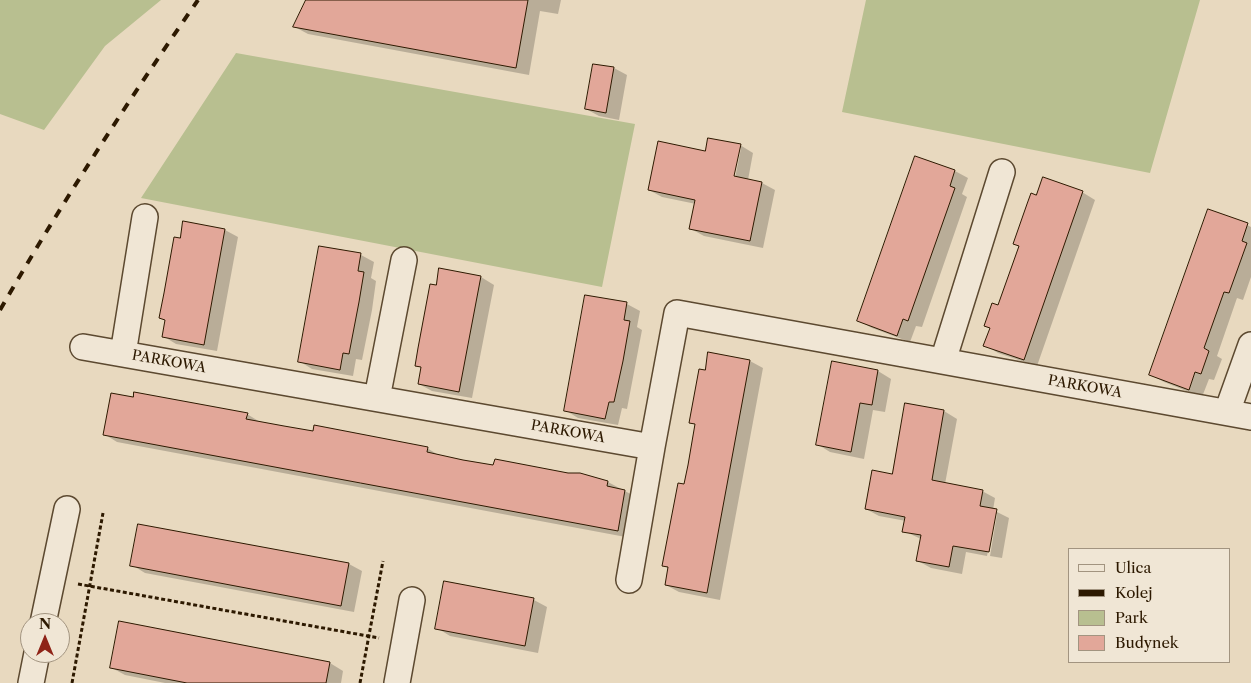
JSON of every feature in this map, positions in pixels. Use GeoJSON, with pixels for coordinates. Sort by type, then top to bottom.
{"type":"FeatureCollection","features":[{"type":"Feature","properties":{"kind":"street"},"geometry":{"type":"LineString","coordinates":[[943,361],[1002,172]]}},
{"type":"Feature","properties":{"kind":"street"},"geometry":{"type":"LineString","coordinates":[[123,354],[146,217]]}},
{"type":"Feature","properties":{"kind":"street"},"geometry":{"type":"LineString","coordinates":[[377,398],[404,260]]}},
{"type":"Feature","properties":{"kind":"street","name":"PARKOWA"},"geometry":{"type":"LineString","coordinates":[[83,347],[652,447],[677,313],[1239,414],[1251,345]]}},
{"type":"Feature","properties":{"kind":"street"},"geometry":{"type":"LineString","coordinates":[[630,580],[652,447]]}},
{"type":"Feature","properties":{"kind":"street"},"geometry":{"type":"LineString","coordinates":[[46,613],[67,509]]}},
{"type":"Feature","properties":{"kind":"street"},"geometry":{"type":"LineString","coordinates":[[396,683],[412,600]]}},
{"type":"Feature","properties":{"kind":"street"},"geometry":{"type":"LineString","coordinates":[[31,683],[35,663]]}},
{"type":"Feature","properties":{"kind":"path"},"geometry":{"type":"LineString","coordinates":[[72,683],[103,513]]}},
{"type":"Feature","properties":{"kind":"path"},"geometry":{"type":"LineString","coordinates":[[360,683],[384,561]]}},
{"type":"Feature","properties":{"kind":"path"},"geometry":{"type":"LineString","coordinates":[[52,579],[404,642]]}},
{"type":"Feature","properties":{"kind":"green space"},"geometry":{"type":"Polygon","coordinates":[[[0,0],[161,0],[105,46],[44,130],[0,114],[0,0]]]}},
{"type":"Feature","properties":{"kind":"green space"},"geometry":{"type":"Polygon","coordinates":[[[866,0],[1200,0],[1150,173],[842,112],[866,0]]]}},
{"type":"Feature","properties":{"kind":"green space"},"geometry":{"type":"Polygon","coordinates":[[[236,53],[635,124],[602,287],[141,198],[236,53]]]}},
{"type":"Feature","properties":{"kind":"building"},"geometry":{"type":"Polygon","coordinates":[[[306,0],[528,0],[516,68],[293,27],[306,0]]]}},
{"type":"Feature","properties":{"kind":"building"},"geometry":{"type":"Polygon","coordinates":[[[593,64],[614,67],[606,113],[585,109],[593,64]]]}},
{"type":"Feature","properties":{"kind":"building"},"geometry":{"type":"Polygon","coordinates":[[[708,138],[741,144],[734,176],[762,182],[750,241],[689,229],[695,200],[648,190],[658,141],[705,151],[708,138]]]}},
{"type":"Feature","properties":{"kind":"building"},"geometry":{"type":"Polygon","coordinates":[[[915,156],[955,170],[950,186],[955,188],[908,321],[903,319],[897,336],[857,321],[915,156]]]}},
{"type":"Feature","properties":{"kind":"building"},"geometry":{"type":"Polygon","coordinates":[[[1043,177],[1083,191],[1024,360],[983,346],[990,328],[984,326],[992,303],[998,305],[1019,246],[1013,244],[1027,204],[1031,193],[1036,195],[1043,177]]]}},
{"type":"Feature","properties":{"kind":"building"},"geometry":{"type":"Polygon","coordinates":[[[1208,209],[1248,223],[1242,241],[1247,243],[1229,293],[1224,292],[1204,348],[1209,351],[1201,374],[1195,372],[1189,390],[1149,375],[1208,209]]]}},
{"type":"Feature","properties":{"kind":"building"},"geometry":{"type":"Polygon","coordinates":[[[183,221],[225,229],[204,345],[162,337],[165,320],[159,318],[174,237],[180,238],[183,221]]]}},
{"type":"Feature","properties":{"kind":"building"},"geometry":{"type":"Polygon","coordinates":[[[319,246],[361,253],[358,271],[364,272],[359,302],[349,354],[343,353],[340,370],[298,362],[319,246]]]}},
{"type":"Feature","properties":{"kind":"building"},"geometry":{"type":"Polygon","coordinates":[[[439,268],[481,276],[459,392],[418,384],[421,367],[415,366],[430,284],[436,285],[439,268]]]}},
{"type":"Feature","properties":{"kind":"building"},"geometry":{"type":"Polygon","coordinates":[[[585,295],[627,302],[624,320],[630,321],[623,361],[614,402],[609,402],[605,419],[564,411],[585,295]]]}},
{"type":"Feature","properties":{"kind":"building"},"geometry":{"type":"Polygon","coordinates":[[[708,352],[750,360],[707,593],[665,585],[668,567],[662,566],[678,483],[684,484],[688,465],[695,424],[689,423],[699,369],[705,370],[708,352]]]}},
{"type":"Feature","properties":{"kind":"building"},"geometry":{"type":"Polygon","coordinates":[[[832,361],[878,370],[872,405],[860,403],[851,452],[816,445],[832,361]]]}},
{"type":"Feature","properties":{"kind":"building"},"geometry":{"type":"Polygon","coordinates":[[[134,392],[248,413],[246,419],[313,431],[314,425],[428,447],[427,452],[463,460],[493,465],[495,459],[568,473],[580,473],[608,481],[607,486],[625,490],[618,531],[103,435],[111,393],[133,397],[134,392]]]}},
{"type":"Feature","properties":{"kind":"building"},"geometry":{"type":"Polygon","coordinates":[[[905,403],[944,410],[932,480],[983,490],[980,506],[997,509],[989,552],[953,546],[949,567],[916,561],[921,535],[902,532],[905,517],[865,509],[872,470],[892,474],[905,403]]]}},
{"type":"Feature","properties":{"kind":"building"},"geometry":{"type":"Polygon","coordinates":[[[138,524],[349,563],[341,606],[130,566],[138,524]]]}},
{"type":"Feature","properties":{"kind":"building"},"geometry":{"type":"Polygon","coordinates":[[[444,581],[534,598],[525,646],[435,629],[444,581]]]}},
{"type":"Feature","properties":{"kind":"building"},"geometry":{"type":"Polygon","coordinates":[[[119,621],[330,662],[326,683],[187,683],[110,668],[119,621]]]}},
{"type":"Feature","properties":{"kind":"railway"},"geometry":{"type":"LineString","coordinates":[[0,310],[96,153],[198,0]]}}]}
